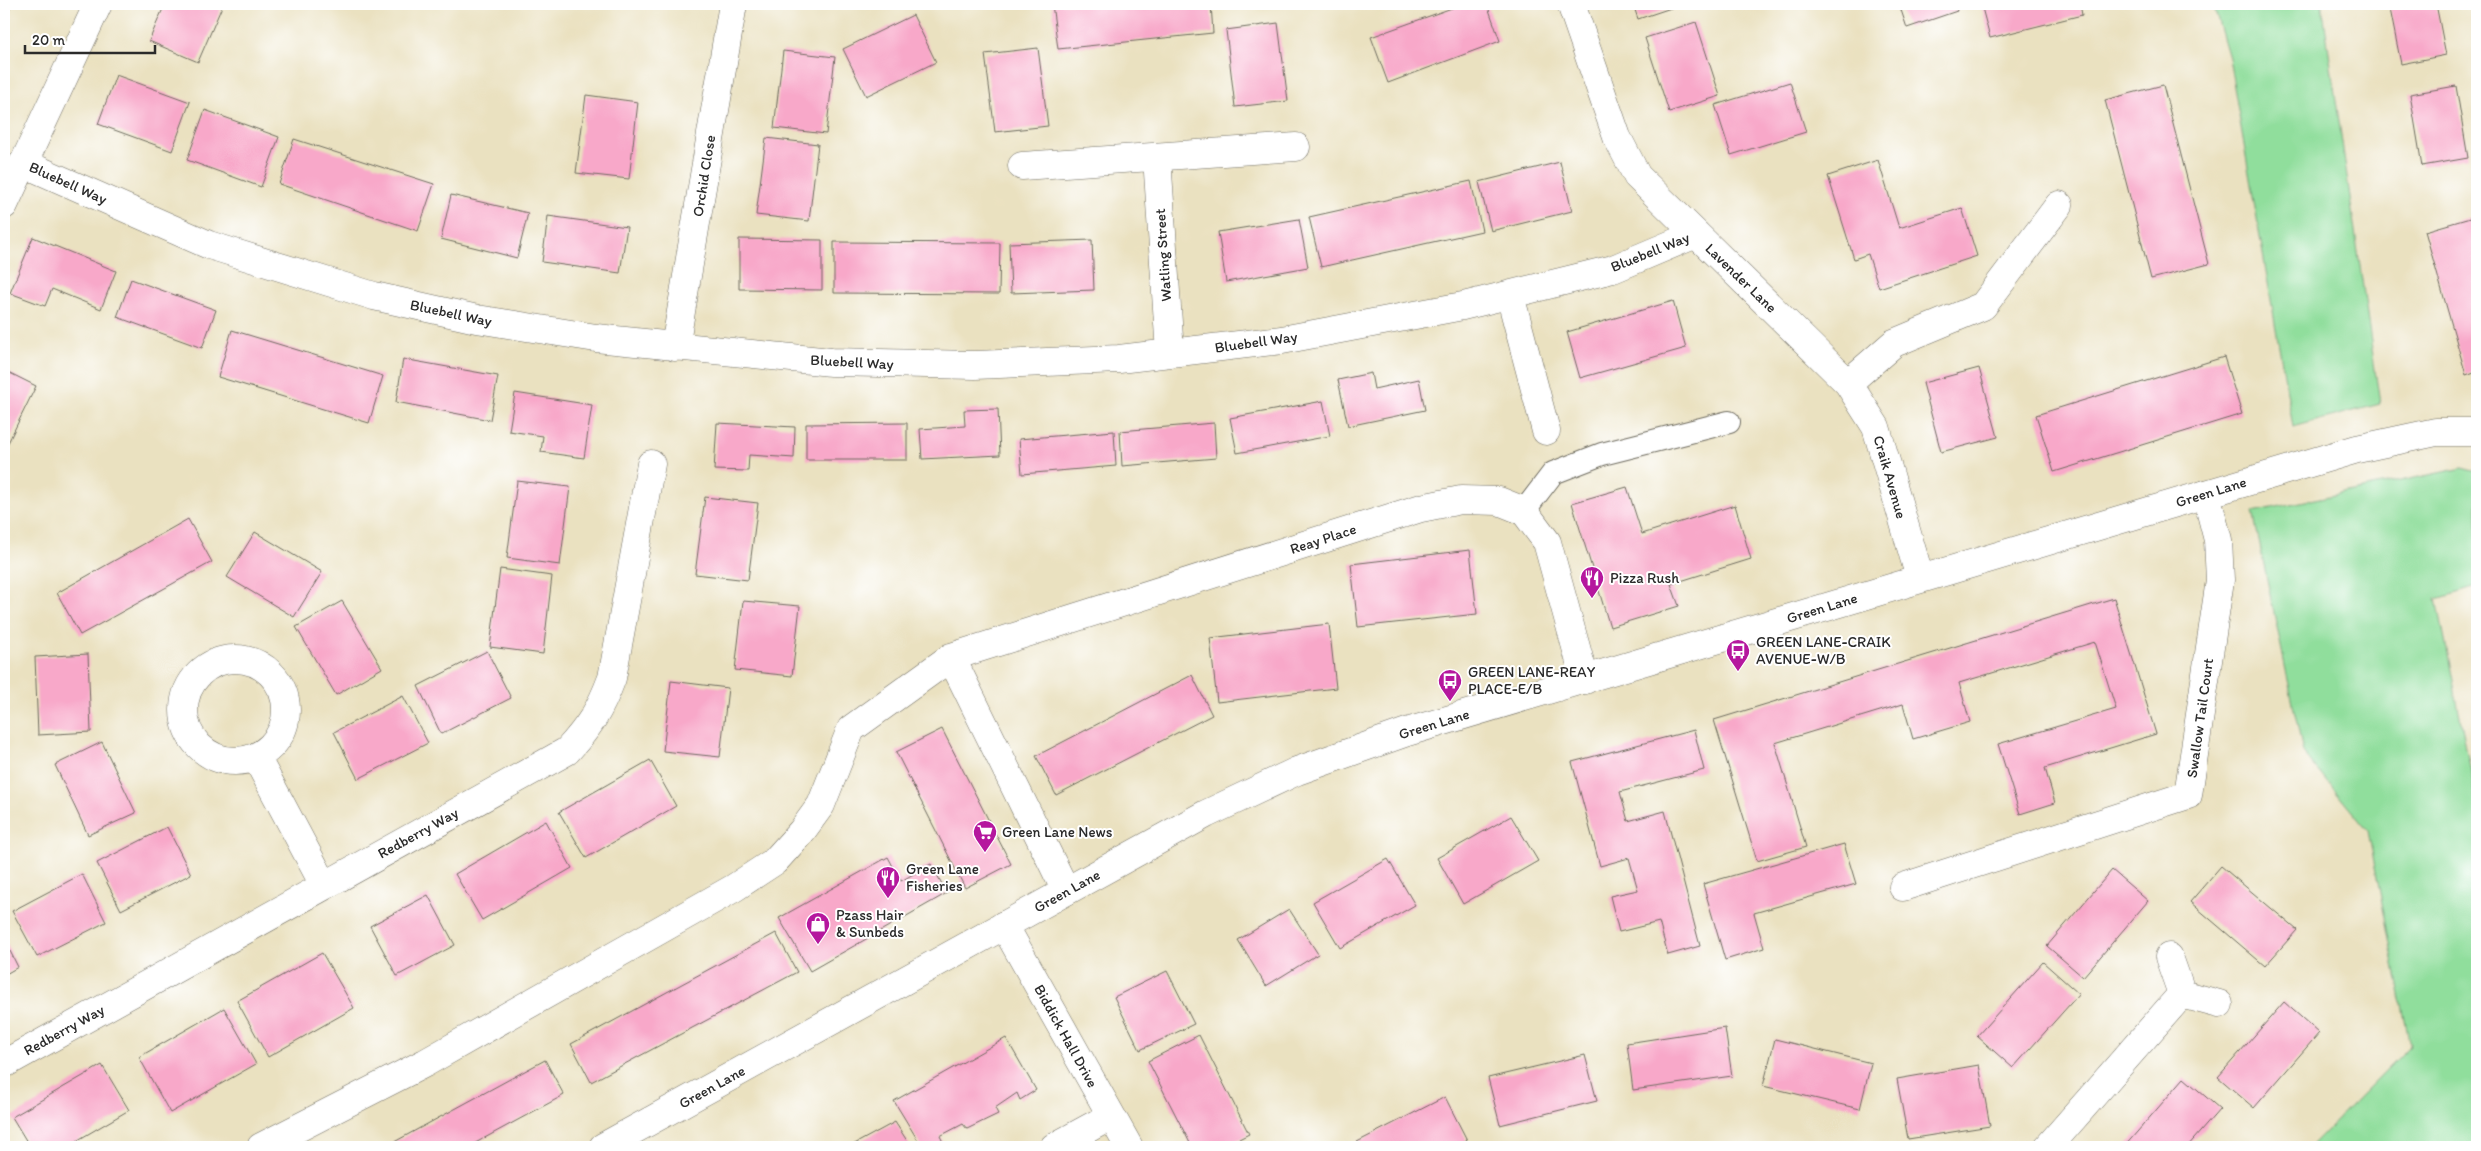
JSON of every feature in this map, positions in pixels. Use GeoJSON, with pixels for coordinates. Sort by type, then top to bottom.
{"type":"FeatureCollection","features":[{"type":"Feature","properties":{"kind":"street"},"geometry":{"type":"LineString","coordinates":[[4,205],[98,4]]}},
{"type":"Feature","properties":{"kind":"street","name":"Orchid Close"},"geometry":{"type":"LineString","coordinates":[[675,347],[732,4]]}},
{"type":"Feature","properties":{"kind":"street","name":"Lavender Lane"},"geometry":{"type":"LineString","coordinates":[[1571,4],[1617,137],[1637,176],[1848,383]]}},
{"type":"Feature","properties":{"kind":"street"},"geometry":{"type":"LineString","coordinates":[[1022,166],[1296,147]]}},
{"type":"Feature","properties":{"kind":"street","name":"Watling Street"},"geometry":{"type":"LineString","coordinates":[[1157,157],[1170,353]]}},
{"type":"Feature","properties":{"kind":"street","name":"Bluebell Way"},"geometry":{"type":"LineString","coordinates":[[23,163],[209,245],[374,296],[477,319],[596,338],[831,362],[902,365],[985,365],[1119,359],[1282,340],[1463,306],[1613,269],[1696,234]]}},
{"type":"Feature","properties":{"kind":"street"},"geometry":{"type":"LineString","coordinates":[[1848,383],[1894,343],[1983,306],[2059,205]]}},
{"type":"Feature","properties":{"kind":"street"},"geometry":{"type":"LineString","coordinates":[[1510,295],[1546,431]]}},
{"type":"Feature","properties":{"kind":"street","name":"Craik Avenue"},"geometry":{"type":"LineString","coordinates":[[1848,383],[1876,427],[1920,578]]}},
{"type":"Feature","properties":{"kind":"street","name":"Green Lane"},"geometry":{"type":"LineString","coordinates":[[603,1147],[1206,814],[1297,771],[1407,732],[2357,449],[2436,432],[2477,432]]}},
{"type":"Feature","properties":{"kind":"street","name":"Redberry Way"},"geometry":{"type":"LineString","coordinates":[[4,1064],[567,751],[586,730],[602,707],[612,678],[651,464]]}},
{"type":"Feature","properties":{"kind":"street","name":"Swallow Tail Court"},"geometry":{"type":"LineString","coordinates":[[1903,888],[2188,794],[2220,580],[2218,540],[2206,494]]}},
{"type":"Feature","properties":{"kind":"street","name":"Reay Place"},"geometry":{"type":"LineString","coordinates":[[261,1147],[434,1058],[734,888],[775,861],[802,831],[821,805],[851,729],[951,656],[1421,508],[1461,500],[1498,501],[1524,511]]}},
{"type":"Feature","properties":{"kind":"street"},"geometry":{"type":"LineString","coordinates":[[1524,511],[1547,542],[1585,680]]}},
{"type":"Feature","properties":{"kind":"street"},"geometry":{"type":"LineString","coordinates":[[951,656],[1066,891]]}},
{"type":"Feature","properties":{"kind":"street"},"geometry":{"type":"LineString","coordinates":[[256,758],[324,885]]}},
{"type":"Feature","properties":{"kind":"street","name":"Biddick Hall Drive"},"geometry":{"type":"LineString","coordinates":[[1004,925],[1129,1147]]}},
{"type":"Feature","properties":{"kind":"street"},"geometry":{"type":"LineString","coordinates":[[2169,957],[2182,994]]}},
{"type":"Feature","properties":{"kind":"street"},"geometry":{"type":"LineString","coordinates":[[2182,994],[2219,1004]]}},
{"type":"Feature","properties":{"kind":"street"},"geometry":{"type":"LineString","coordinates":[[2048,1147],[2182,994]]}},
{"type":"Feature","properties":{"kind":"street"},"geometry":{"type":"LineString","coordinates":[[1054,1147],[1111,1116]]}},
{"type":"Feature","properties":{"kind":"lane"},"geometry":{"type":"LineString","coordinates":[[1524,511],[1553,473],[1602,454],[1729,422]]}},
{"type":"Feature","properties":{"kind":"green space"},"geometry":{"type":"Polygon","coordinates":[[[2213,4],[2322,4],[2380,404],[2293,427],[2229,58],[2213,4]]]}},
{"type":"Feature","properties":{"kind":"green space"},"geometry":{"type":"Polygon","coordinates":[[[2462,468],[2477,472],[2477,587],[2437,599],[2477,803],[2477,1147],[2310,1147],[2410,1046],[2368,831],[2303,752],[2253,512],[2462,468]]]}},
{"type":"Feature","properties":{"kind":"building"},"geometry":{"type":"Polygon","coordinates":[[[4,4],[12,4],[4,22],[4,4]]]}},
{"type":"Feature","properties":{"kind":"building"},"geometry":{"type":"Polygon","coordinates":[[[165,4],[223,4],[198,62],[149,41],[165,4]]]}},
{"type":"Feature","properties":{"kind":"building"},"geometry":{"type":"Polygon","coordinates":[[[1052,4],[1211,4],[1213,33],[1058,49],[1052,4]]]}},
{"type":"Feature","properties":{"kind":"building"},"geometry":{"type":"Polygon","coordinates":[[[1463,4],[1487,4],[1500,41],[1388,83],[1371,37],[1463,4]]]}},
{"type":"Feature","properties":{"kind":"building"},"geometry":{"type":"Polygon","coordinates":[[[1633,4],[1683,4],[1638,19],[1633,4]]]}},
{"type":"Feature","properties":{"kind":"building"},"geometry":{"type":"Polygon","coordinates":[[[1899,4],[1955,4],[1957,11],[1907,28],[1899,4]]]}},
{"type":"Feature","properties":{"kind":"building"},"geometry":{"type":"Polygon","coordinates":[[[1981,4],[2080,4],[2082,15],[1990,38],[1981,4]]]}},
{"type":"Feature","properties":{"kind":"building"},"geometry":{"type":"Polygon","coordinates":[[[2389,4],[2436,4],[2446,55],[2401,64],[2389,4]]]}},
{"type":"Feature","properties":{"kind":"building"},"geometry":{"type":"Polygon","coordinates":[[[913,15],[936,62],[866,96],[843,49],[913,15]]]}},
{"type":"Feature","properties":{"kind":"building"},"geometry":{"type":"Polygon","coordinates":[[[1696,22],[1720,96],[1669,112],[1645,38],[1696,22]]]}},
{"type":"Feature","properties":{"kind":"building"},"geometry":{"type":"Polygon","coordinates":[[[1278,23],[1288,101],[1235,107],[1226,30],[1278,23]]]}},
{"type":"Feature","properties":{"kind":"building"},"geometry":{"type":"Polygon","coordinates":[[[1038,48],[1048,126],[995,132],[985,54],[1038,48]]]}},
{"type":"Feature","properties":{"kind":"building"},"geometry":{"type":"Polygon","coordinates":[[[783,51],[835,57],[826,134],[774,128],[783,51]]]}},
{"type":"Feature","properties":{"kind":"building"},"geometry":{"type":"Polygon","coordinates":[[[116,75],[190,102],[172,151],[98,124],[116,75]]]}},
{"type":"Feature","properties":{"kind":"building"},"geometry":{"type":"Polygon","coordinates":[[[1790,82],[1806,132],[1731,155],[1715,105],[1790,82]]]}},
{"type":"Feature","properties":{"kind":"building"},"geometry":{"type":"Polygon","coordinates":[[[2163,85],[2209,264],[2151,279],[2105,100],[2163,85]]]}},
{"type":"Feature","properties":{"kind":"building"},"geometry":{"type":"Polygon","coordinates":[[[2456,86],[2468,158],[2422,166],[2410,94],[2456,86]]]}},
{"type":"Feature","properties":{"kind":"building"},"geometry":{"type":"Polygon","coordinates":[[[586,95],[638,102],[629,179],[576,173],[586,95]]]}},
{"type":"Feature","properties":{"kind":"building"},"geometry":{"type":"Polygon","coordinates":[[[205,110],[279,137],[261,187],[187,160],[205,110]]]}},
{"type":"Feature","properties":{"kind":"building"},"geometry":{"type":"Polygon","coordinates":[[[766,138],[818,144],[809,221],[756,215],[766,138]]]}},
{"type":"Feature","properties":{"kind":"building"},"geometry":{"type":"Polygon","coordinates":[[[294,139],[434,184],[418,231],[279,184],[294,139]]]}},
{"type":"Feature","properties":{"kind":"building"},"geometry":{"type":"Polygon","coordinates":[[[1878,160],[1899,228],[1962,208],[1977,256],[1879,288],[1868,254],[1854,259],[1828,176],[1878,160]]]}},
{"type":"Feature","properties":{"kind":"building"},"geometry":{"type":"Polygon","coordinates":[[[1560,162],[1572,211],[1491,231],[1479,182],[1560,162]]]}},
{"type":"Feature","properties":{"kind":"building"},"geometry":{"type":"Polygon","coordinates":[[[1471,181],[1482,231],[1321,267],[1309,217],[1471,181]]]}},
{"type":"Feature","properties":{"kind":"building"},"geometry":{"type":"Polygon","coordinates":[[[451,195],[528,213],[517,258],[441,239],[451,195]]]}},
{"type":"Feature","properties":{"kind":"building"},"geometry":{"type":"Polygon","coordinates":[[[548,216],[627,227],[620,273],[542,262],[548,216]]]}},
{"type":"Feature","properties":{"kind":"building"},"geometry":{"type":"Polygon","coordinates":[[[2477,216],[2477,371],[2466,375],[2425,231],[2477,216]]]}},
{"type":"Feature","properties":{"kind":"building"},"geometry":{"type":"Polygon","coordinates":[[[1299,219],[1308,267],[1226,282],[1218,232],[1299,219]]]}},
{"type":"Feature","properties":{"kind":"building"},"geometry":{"type":"Polygon","coordinates":[[[33,237],[116,271],[101,309],[52,289],[45,306],[10,293],[33,237]]]}},
{"type":"Feature","properties":{"kind":"building"},"geometry":{"type":"Polygon","coordinates":[[[739,239],[822,240],[822,290],[739,289],[739,239]]]}},
{"type":"Feature","properties":{"kind":"building"},"geometry":{"type":"Polygon","coordinates":[[[1092,240],[1094,290],[1011,293],[1009,243],[1092,240]]]}},
{"type":"Feature","properties":{"kind":"building"},"geometry":{"type":"Polygon","coordinates":[[[834,242],[1000,243],[999,294],[834,293],[834,242]]]}},
{"type":"Feature","properties":{"kind":"building"},"geometry":{"type":"Polygon","coordinates":[[[131,279],[216,310],[202,348],[117,317],[131,279]]]}},
{"type":"Feature","properties":{"kind":"building"},"geometry":{"type":"Polygon","coordinates":[[[1673,301],[1686,348],[1580,378],[1567,332],[1673,301]]]}},
{"type":"Feature","properties":{"kind":"building"},"geometry":{"type":"Polygon","coordinates":[[[232,330],[383,376],[369,423],[218,377],[232,330]]]}},
{"type":"Feature","properties":{"kind":"building"},"geometry":{"type":"Polygon","coordinates":[[[2224,357],[2242,414],[2054,472],[2036,415],[2224,357]]]}},
{"type":"Feature","properties":{"kind":"building"},"geometry":{"type":"Polygon","coordinates":[[[403,359],[498,376],[490,420],[396,402],[403,359]]]}},
{"type":"Feature","properties":{"kind":"building"},"geometry":{"type":"Polygon","coordinates":[[[1979,368],[1998,437],[1941,452],[1923,383],[1979,368]]]}},
{"type":"Feature","properties":{"kind":"building"},"geometry":{"type":"Polygon","coordinates":[[[4,370],[36,386],[4,451],[4,370]]]}},
{"type":"Feature","properties":{"kind":"building"},"geometry":{"type":"Polygon","coordinates":[[[1371,373],[1374,389],[1419,379],[1425,410],[1348,426],[1338,380],[1371,373]]]}},
{"type":"Feature","properties":{"kind":"building"},"geometry":{"type":"Polygon","coordinates":[[[515,393],[592,405],[584,458],[541,452],[543,436],[509,431],[515,393]]]}},
{"type":"Feature","properties":{"kind":"building"},"geometry":{"type":"Polygon","coordinates":[[[1323,401],[1330,436],[1237,453],[1230,418],[1323,401]]]}},
{"type":"Feature","properties":{"kind":"building"},"geometry":{"type":"Polygon","coordinates":[[[998,409],[1000,455],[922,459],[920,429],[965,426],[964,410],[998,409]]]}},
{"type":"Feature","properties":{"kind":"building"},"geometry":{"type":"Polygon","coordinates":[[[717,423],[795,427],[794,458],[749,455],[748,471],[714,470],[717,423]]]}},
{"type":"Feature","properties":{"kind":"building"},"geometry":{"type":"Polygon","coordinates":[[[907,423],[907,460],[806,460],[806,424],[907,423]]]}},
{"type":"Feature","properties":{"kind":"building"},"geometry":{"type":"Polygon","coordinates":[[[1214,423],[1216,458],[1122,466],[1120,431],[1214,423]]]}},
{"type":"Feature","properties":{"kind":"building"},"geometry":{"type":"Polygon","coordinates":[[[1114,431],[1116,466],[1022,474],[1019,439],[1114,431]]]}},
{"type":"Feature","properties":{"kind":"building"},"geometry":{"type":"Polygon","coordinates":[[[517,481],[570,487],[560,565],[507,558],[517,481]]]}},
{"type":"Feature","properties":{"kind":"building"},"geometry":{"type":"Polygon","coordinates":[[[1627,487],[1642,534],[1735,505],[1751,559],[1671,584],[1679,606],[1610,627],[1572,503],[1627,487]]]}},
{"type":"Feature","properties":{"kind":"building"},"geometry":{"type":"Polygon","coordinates":[[[705,497],[758,503],[748,580],[695,574],[705,497]]]}},
{"type":"Feature","properties":{"kind":"building"},"geometry":{"type":"Polygon","coordinates":[[[188,519],[212,562],[80,635],[57,593],[188,519]]]}},
{"type":"Feature","properties":{"kind":"building"},"geometry":{"type":"Polygon","coordinates":[[[255,532],[322,572],[294,617],[227,577],[255,532]]]}},
{"type":"Feature","properties":{"kind":"building"},"geometry":{"type":"Polygon","coordinates":[[[1470,550],[1477,614],[1358,627],[1351,564],[1470,550]]]}},
{"type":"Feature","properties":{"kind":"building"},"geometry":{"type":"Polygon","coordinates":[[[500,569],[552,576],[543,654],[490,647],[500,569]]]}},
{"type":"Feature","properties":{"kind":"building"},"geometry":{"type":"Polygon","coordinates":[[[2114,598],[2156,734],[2045,768],[2055,803],[2020,814],[1998,744],[2116,709],[2095,642],[1959,683],[1970,722],[1913,739],[1903,704],[1775,743],[1806,847],[1757,861],[1714,720],[2114,598]]]}},
{"type":"Feature","properties":{"kind":"building"},"geometry":{"type":"Polygon","coordinates":[[[342,601],[382,668],[336,695],[296,627],[342,601]]]}},
{"type":"Feature","properties":{"kind":"building"},"geometry":{"type":"Polygon","coordinates":[[[743,601],[800,606],[792,676],[735,670],[743,601]]]}},
{"type":"Feature","properties":{"kind":"building"},"geometry":{"type":"Polygon","coordinates":[[[1329,624],[1336,688],[1217,702],[1210,638],[1329,624]]]}},
{"type":"Feature","properties":{"kind":"building"},"geometry":{"type":"Polygon","coordinates":[[[487,651],[511,698],[441,734],[418,686],[487,651]]]}},
{"type":"Feature","properties":{"kind":"building"},"geometry":{"type":"Polygon","coordinates":[[[88,654],[91,732],[38,735],[35,657],[88,654]]]}},
{"type":"Feature","properties":{"kind":"building"},"geometry":{"type":"Polygon","coordinates":[[[1192,675],[1212,715],[1056,795],[1036,756],[1192,675]]]}},
{"type":"Feature","properties":{"kind":"building"},"geometry":{"type":"Polygon","coordinates":[[[671,681],[728,688],[720,757],[663,751],[671,681]]]}},
{"type":"Feature","properties":{"kind":"building"},"geometry":{"type":"Polygon","coordinates":[[[403,696],[428,743],[358,779],[334,732],[403,696]]]}},
{"type":"Feature","properties":{"kind":"building"},"geometry":{"type":"Polygon","coordinates":[[[942,729],[1011,864],[965,888],[896,752],[942,729]]]}},
{"type":"Feature","properties":{"kind":"building"},"geometry":{"type":"Polygon","coordinates":[[[1694,730],[1704,770],[1620,792],[1628,821],[1665,811],[1700,946],[1668,955],[1659,922],[1619,932],[1610,896],[1638,890],[1629,858],[1600,866],[1572,762],[1694,730]]]}},
{"type":"Feature","properties":{"kind":"building"},"geometry":{"type":"Polygon","coordinates":[[[102,742],[136,813],[88,835],[55,765],[102,742]]]}},
{"type":"Feature","properties":{"kind":"building"},"geometry":{"type":"Polygon","coordinates":[[[650,760],[676,806],[586,858],[559,812],[650,760]]]}},
{"type":"Feature","properties":{"kind":"building"},"geometry":{"type":"Polygon","coordinates":[[[1511,816],[1538,861],[1463,904],[1437,858],[1511,816]]]}},
{"type":"Feature","properties":{"kind":"building"},"geometry":{"type":"Polygon","coordinates":[[[546,821],[572,868],[482,920],[455,874],[546,821]]]}},
{"type":"Feature","properties":{"kind":"building"},"geometry":{"type":"Polygon","coordinates":[[[167,827],[191,874],[121,910],[97,863],[167,827]]]}},
{"type":"Feature","properties":{"kind":"building"},"geometry":{"type":"Polygon","coordinates":[[[1844,844],[1856,884],[1754,913],[1764,948],[1725,960],[1703,884],[1844,844]]]}},
{"type":"Feature","properties":{"kind":"building"},"geometry":{"type":"Polygon","coordinates":[[[888,857],[901,881],[931,864],[947,893],[810,971],[779,918],[888,857]]]}},
{"type":"Feature","properties":{"kind":"building"},"geometry":{"type":"Polygon","coordinates":[[[1388,859],[1415,905],[1340,948],[1313,902],[1388,859]]]}},
{"type":"Feature","properties":{"kind":"building"},"geometry":{"type":"Polygon","coordinates":[[[2221,866],[2297,930],[2265,966],[2190,902],[2221,866]]]}},
{"type":"Feature","properties":{"kind":"building"},"geometry":{"type":"Polygon","coordinates":[[[2112,870],[2148,901],[2083,977],[2047,946],[2112,870]]]}},
{"type":"Feature","properties":{"kind":"building"},"geometry":{"type":"Polygon","coordinates":[[[82,874],[106,922],[37,957],[12,911],[82,874]]]}},
{"type":"Feature","properties":{"kind":"building"},"geometry":{"type":"Polygon","coordinates":[[[428,895],[455,945],[397,976],[370,926],[428,895]]]}},
{"type":"Feature","properties":{"kind":"building"},"geometry":{"type":"Polygon","coordinates":[[[1289,909],[1318,954],[1266,986],[1238,940],[1289,909]]]}},
{"type":"Feature","properties":{"kind":"building"},"geometry":{"type":"Polygon","coordinates":[[[776,933],[797,972],[591,1082],[571,1044],[776,933]]]}},
{"type":"Feature","properties":{"kind":"building"},"geometry":{"type":"Polygon","coordinates":[[[4,939],[18,967],[4,975],[4,939]]]}},
{"type":"Feature","properties":{"kind":"building"},"geometry":{"type":"Polygon","coordinates":[[[322,953],[354,1008],[268,1057],[237,1001],[322,953]]]}},
{"type":"Feature","properties":{"kind":"building"},"geometry":{"type":"Polygon","coordinates":[[[2043,962],[2079,994],[2013,1068],[1977,1036],[2043,962]]]}},
{"type":"Feature","properties":{"kind":"building"},"geometry":{"type":"Polygon","coordinates":[[[1167,971],[1194,1024],[1140,1050],[1114,997],[1167,971]]]}},
{"type":"Feature","properties":{"kind":"building"},"geometry":{"type":"Polygon","coordinates":[[[2284,1002],[2319,1033],[2254,1108],[2218,1077],[2284,1002]]]}},
{"type":"Feature","properties":{"kind":"building"},"geometry":{"type":"Polygon","coordinates":[[[224,1008],[256,1064],[170,1113],[139,1057],[224,1008]]]}},
{"type":"Feature","properties":{"kind":"building"},"geometry":{"type":"Polygon","coordinates":[[[1725,1028],[1732,1076],[1633,1090],[1627,1043],[1725,1028]]]}},
{"type":"Feature","properties":{"kind":"building"},"geometry":{"type":"Polygon","coordinates":[[[1199,1035],[1249,1134],[1223,1147],[1192,1147],[1148,1061],[1199,1035]]]}},
{"type":"Feature","properties":{"kind":"building"},"geometry":{"type":"Polygon","coordinates":[[[1006,1038],[1036,1090],[1020,1100],[1017,1093],[995,1108],[998,1114],[967,1129],[963,1124],[940,1136],[943,1142],[934,1147],[922,1147],[894,1101],[1006,1038]]]}},
{"type":"Feature","properties":{"kind":"building"},"geometry":{"type":"Polygon","coordinates":[[[1775,1039],[1871,1063],[1860,1109],[1763,1086],[1775,1039]]]}},
{"type":"Feature","properties":{"kind":"building"},"geometry":{"type":"Polygon","coordinates":[[[1585,1055],[1597,1101],[1500,1125],[1488,1078],[1585,1055]]]}},
{"type":"Feature","properties":{"kind":"building"},"geometry":{"type":"Polygon","coordinates":[[[545,1060],[564,1095],[468,1147],[385,1147],[545,1060]]]}},
{"type":"Feature","properties":{"kind":"building"},"geometry":{"type":"Polygon","coordinates":[[[102,1065],[129,1110],[66,1147],[30,1147],[12,1117],[102,1065]]]}},
{"type":"Feature","properties":{"kind":"building"},"geometry":{"type":"Polygon","coordinates":[[[1979,1065],[1990,1126],[1908,1139],[1897,1079],[1979,1065]]]}},
{"type":"Feature","properties":{"kind":"building"},"geometry":{"type":"Polygon","coordinates":[[[2184,1078],[2220,1109],[2187,1147],[2124,1147],[2184,1078]]]}},
{"type":"Feature","properties":{"kind":"building"},"geometry":{"type":"Polygon","coordinates":[[[1445,1097],[1467,1140],[1453,1147],[1359,1147],[1357,1142],[1445,1097]]]}},
{"type":"Feature","properties":{"kind":"building"},"geometry":{"type":"Polygon","coordinates":[[[895,1122],[911,1147],[849,1147],[895,1122]]]}},
{"type":"Feature","properties":{"kind":"place","name":"Pizza Rush"},"geometry":{"type":"Point","coordinates":[1592,599]}},
{"type":"Feature","properties":{"kind":"place","name":"GREEN LANE-CRAIK AVENUE-W/B"},"geometry":{"type":"Point","coordinates":[1738,672]}},
{"type":"Feature","properties":{"kind":"place","name":"GREEN LANE-REAY PLACE-E/B"},"geometry":{"type":"Point","coordinates":[1450,702]}},
{"type":"Feature","properties":{"kind":"place","name":"Green Lane News"},"geometry":{"type":"Point","coordinates":[985,853]}},
{"type":"Feature","properties":{"kind":"place","name":"Green Lane Fisheries"},"geometry":{"type":"Point","coordinates":[888,899]}},
{"type":"Feature","properties":{"kind":"place","name":"Pzass Hair & Sunbeds"},"geometry":{"type":"Point","coordinates":[818,945]}}]}
